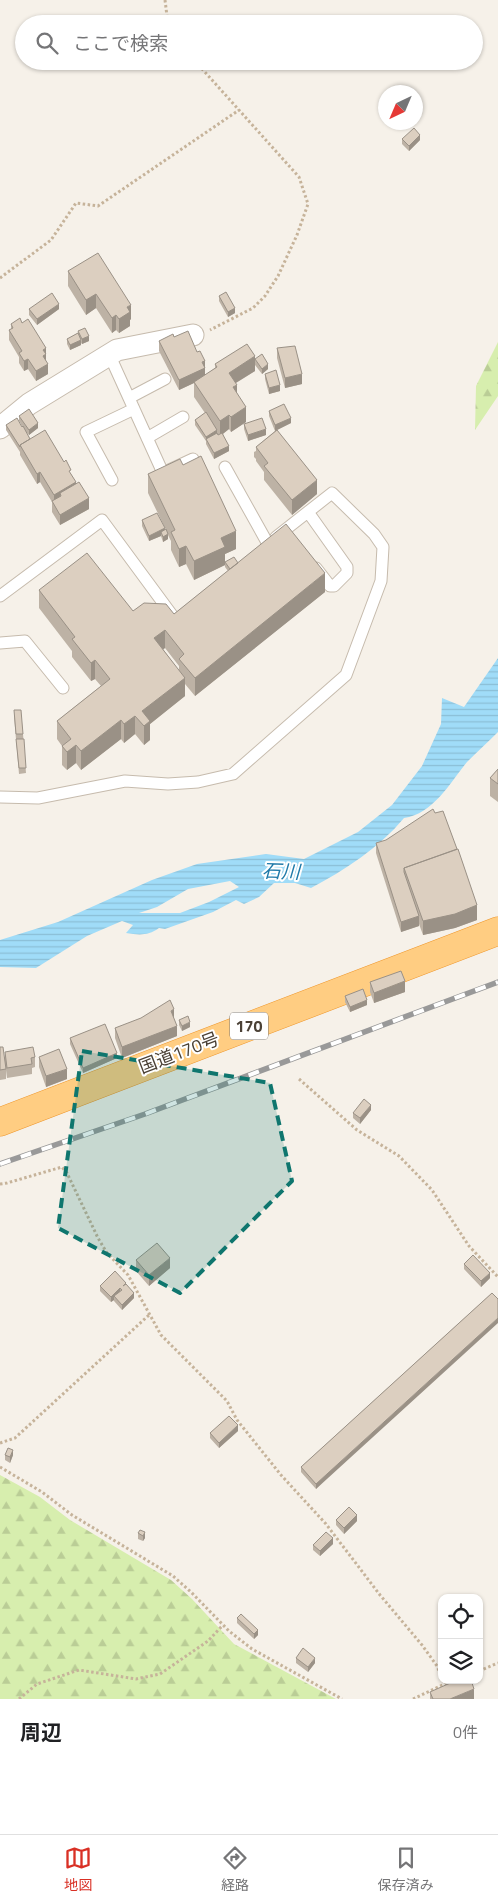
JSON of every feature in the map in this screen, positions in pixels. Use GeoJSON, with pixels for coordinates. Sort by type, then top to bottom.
{"type":"FeatureCollection","features":[{"type":"Feature","properties":{"kind":"highway","name":"国道170号"},"geometry":{"type":"LineString","coordinates":[[0,1122],[498,931]]}},
{"type":"Feature","properties":{"kind":"street"},"geometry":{"type":"LineString","coordinates":[[0,428],[29,404],[117,350],[193,335]]}},
{"type":"Feature","properties":{"kind":"lane"},"geometry":{"type":"LineString","coordinates":[[109,354],[162,473],[193,459]]}},
{"type":"Feature","properties":{"kind":"lane"},"geometry":{"type":"LineString","coordinates":[[112,480],[86,432],[165,379]]}},
{"type":"Feature","properties":{"kind":"lane"},"geometry":{"type":"LineString","coordinates":[[147,438],[182,417]]}},
{"type":"Feature","properties":{"kind":"lane"},"geometry":{"type":"LineString","coordinates":[[0,797],[38,798],[125,781],[168,784],[198,782],[233,774],[346,675],[380,581],[383,547],[374,534],[332,493],[308,512],[288,533],[264,547],[225,467]]}},
{"type":"Feature","properties":{"kind":"lane"},"geometry":{"type":"LineString","coordinates":[[308,512],[347,567],[347,572],[334,586],[330,586],[308,558]]}},
{"type":"Feature","properties":{"kind":"lane"},"geometry":{"type":"LineString","coordinates":[[0,596],[102,520],[174,617],[182,611]]}},
{"type":"Feature","properties":{"kind":"lane"},"geometry":{"type":"LineString","coordinates":[[0,643],[25,641],[63,688]]}},
{"type":"Feature","properties":{"kind":"path"},"geometry":{"type":"LineString","coordinates":[[165,0],[167,15]]}},
{"type":"Feature","properties":{"kind":"path"},"geometry":{"type":"LineString","coordinates":[[193,335],[217,328],[240,316],[253,308],[265,296],[278,276],[297,235],[308,204],[299,177],[203,70]]}},
{"type":"Feature","properties":{"kind":"path"},"geometry":{"type":"LineString","coordinates":[[0,278],[51,240],[76,203],[98,206],[239,110]]}},
{"type":"Feature","properties":{"kind":"path"},"geometry":{"type":"LineString","coordinates":[[299,1079],[357,1130],[399,1156],[432,1190],[469,1246],[498,1277]]}},
{"type":"Feature","properties":{"kind":"path"},"geometry":{"type":"LineString","coordinates":[[0,1184],[62,1167],[98,1238],[107,1253],[128,1275],[162,1335],[227,1401],[237,1420],[282,1475],[326,1524],[380,1595],[422,1645],[438,1668]]}},
{"type":"Feature","properties":{"kind":"path"},"geometry":{"type":"LineString","coordinates":[[0,1443],[15,1438],[149,1315]]}},
{"type":"Feature","properties":{"kind":"path"},"geometry":{"type":"LineString","coordinates":[[0,1468],[42,1492],[72,1515],[174,1576],[223,1625],[252,1649],[342,1699]]}},
{"type":"Feature","properties":{"kind":"path"},"geometry":{"type":"LineString","coordinates":[[19,1699],[37,1684],[79,1670],[136,1678],[160,1674],[208,1642],[223,1625]]}},
{"type":"Feature","properties":{"kind":"path"},"geometry":{"type":"LineString","coordinates":[[483,1669],[498,1663]]}},
{"type":"Feature","properties":{"kind":"path"},"geometry":{"type":"LineString","coordinates":[[413,1699],[438,1684]]}},
{"type":"Feature","properties":{"kind":"highlighted area"},"geometry":{"type":"Polygon","coordinates":[[[82,1051],[270,1083],[292,1181],[180,1293],[58,1228],[82,1051]]]}},
{"type":"Feature","properties":{"kind":"green space"},"geometry":{"type":"Polygon","coordinates":[[[498,342],[498,396],[475,430],[476,386],[498,342]]]}},
{"type":"Feature","properties":{"kind":"green space"},"geometry":{"type":"Polygon","coordinates":[[[0,1475],[40,1497],[70,1520],[171,1580],[192,1599],[234,1644],[336,1699],[0,1699],[0,1475]]]}},
{"type":"Feature","properties":{"kind":"water","name":"石川"},"geometry":{"type":"Polygon","coordinates":[[[498,658],[498,732],[467,762],[440,796],[424,811],[404,818],[373,849],[324,881],[311,888],[295,883],[274,883],[259,897],[244,904],[236,900],[213,912],[165,929],[159,928],[147,934],[126,933],[133,925],[122,921],[87,936],[36,968],[0,967],[0,940],[58,922],[152,880],[197,864],[266,854],[304,859],[358,832],[392,805],[422,766],[441,724],[442,698],[464,707],[498,658]],[[230,881],[188,889],[157,907],[139,913],[180,913],[209,902],[239,887],[230,881]]]}},
{"type":"Feature","properties":{"kind":"building"},"geometry":{"type":"Polygon","coordinates":[[[412,130],[416,130],[420,135],[409,146],[402,139],[412,130]]]}},
{"type":"Feature","properties":{"kind":"building"},"geometry":{"type":"Polygon","coordinates":[[[98,253],[131,305],[127,307],[130,312],[119,319],[116,315],[112,318],[96,294],[86,300],[68,271],[98,253]]]}},
{"type":"Feature","properties":{"kind":"building"},"geometry":{"type":"Polygon","coordinates":[[[226,292],[235,308],[228,312],[219,296],[226,292]]]}},
{"type":"Feature","properties":{"kind":"building"},"geometry":{"type":"Polygon","coordinates":[[[52,293],[59,304],[37,319],[29,309],[52,293]]]}},
{"type":"Feature","properties":{"kind":"building"},"geometry":{"type":"Polygon","coordinates":[[[20,318],[22,323],[28,319],[46,348],[43,350],[46,354],[43,356],[48,364],[36,371],[28,359],[24,361],[19,353],[22,351],[9,330],[13,328],[11,324],[20,318]]]}},
{"type":"Feature","properties":{"kind":"building"},"geometry":{"type":"Polygon","coordinates":[[[85,328],[89,336],[82,339],[78,331],[85,328]]]}},
{"type":"Feature","properties":{"kind":"building"},"geometry":{"type":"Polygon","coordinates":[[[188,331],[197,352],[200,351],[205,361],[202,362],[205,368],[179,380],[159,341],[173,334],[174,337],[188,331]]]}},
{"type":"Feature","properties":{"kind":"building"},"geometry":{"type":"Polygon","coordinates":[[[78,333],[81,340],[70,345],[67,339],[78,333]]]}},
{"type":"Feature","properties":{"kind":"building"},"geometry":{"type":"Polygon","coordinates":[[[247,344],[255,356],[229,373],[237,385],[233,387],[246,407],[231,417],[229,415],[220,421],[194,382],[217,367],[215,364],[247,344]]]}},
{"type":"Feature","properties":{"kind":"building"},"geometry":{"type":"Polygon","coordinates":[[[295,346],[302,374],[285,378],[277,348],[295,346]]]}},
{"type":"Feature","properties":{"kind":"building"},"geometry":{"type":"Polygon","coordinates":[[[262,354],[268,364],[262,369],[255,359],[262,354]]]}},
{"type":"Feature","properties":{"kind":"building"},"geometry":{"type":"Polygon","coordinates":[[[276,370],[280,385],[269,388],[265,374],[276,370]]]}},
{"type":"Feature","properties":{"kind":"building"},"geometry":{"type":"Polygon","coordinates":[[[284,404],[291,418],[275,425],[269,411],[284,404]]]}},
{"type":"Feature","properties":{"kind":"building"},"geometry":{"type":"Polygon","coordinates":[[[29,409],[38,423],[29,430],[19,416],[29,409]]]}},
{"type":"Feature","properties":{"kind":"building"},"geometry":{"type":"Polygon","coordinates":[[[206,412],[217,430],[206,437],[195,420],[206,412]]]}},
{"type":"Feature","properties":{"kind":"building"},"geometry":{"type":"Polygon","coordinates":[[[17,418],[30,439],[20,445],[20,447],[6,425],[17,418]]]}},
{"type":"Feature","properties":{"kind":"building"},"geometry":{"type":"Polygon","coordinates":[[[262,418],[266,429],[248,435],[244,424],[262,418]]]}},
{"type":"Feature","properties":{"kind":"building"},"geometry":{"type":"Polygon","coordinates":[[[45,430],[64,462],[66,460],[71,470],[69,471],[76,482],[54,495],[40,472],[37,474],[20,445],[45,430]]]}},
{"type":"Feature","properties":{"kind":"building"},"geometry":{"type":"Polygon","coordinates":[[[277,430],[317,480],[292,500],[264,466],[268,463],[256,447],[277,430]]]}},
{"type":"Feature","properties":{"kind":"building"},"geometry":{"type":"Polygon","coordinates":[[[217,433],[218,435],[222,433],[229,446],[214,453],[206,439],[217,433]]]}},
{"type":"Feature","properties":{"kind":"building"},"geometry":{"type":"Polygon","coordinates":[[[201,456],[236,531],[221,538],[225,547],[194,561],[186,546],[179,549],[171,532],[175,530],[148,474],[180,459],[183,465],[201,456]]]}},
{"type":"Feature","properties":{"kind":"building"},"geometry":{"type":"Polygon","coordinates":[[[79,482],[89,498],[60,515],[52,501],[61,496],[60,493],[79,482]]]}},
{"type":"Feature","properties":{"kind":"building"},"geometry":{"type":"Polygon","coordinates":[[[157,513],[165,528],[149,536],[142,520],[157,513]]]}},
{"type":"Feature","properties":{"kind":"building"},"geometry":{"type":"Polygon","coordinates":[[[286,524],[325,573],[195,678],[179,659],[184,654],[165,630],[154,638],[185,678],[142,711],[150,721],[144,726],[135,716],[124,724],[121,720],[81,751],[76,745],[67,752],[62,746],[71,739],[57,721],[110,679],[95,660],[91,663],[72,639],[75,637],[39,590],[87,553],[133,611],[144,603],[166,604],[174,614],[286,524]]]}},
{"type":"Feature","properties":{"kind":"building"},"geometry":{"type":"Polygon","coordinates":[[[166,529],[168,534],[163,537],[161,532],[166,529]]]}},
{"type":"Feature","properties":{"kind":"building"},"geometry":{"type":"Polygon","coordinates":[[[234,557],[238,563],[230,569],[225,562],[234,557]]]}},
{"type":"Feature","properties":{"kind":"building"},"geometry":{"type":"Polygon","coordinates":[[[14,710],[21,710],[23,734],[16,734],[14,710]]]}},
{"type":"Feature","properties":{"kind":"building"},"geometry":{"type":"Polygon","coordinates":[[[16,739],[24,739],[26,768],[19,768],[16,739]]]}},
{"type":"Feature","properties":{"kind":"building"},"geometry":{"type":"Polygon","coordinates":[[[498,769],[498,784],[490,778],[498,769]]]}},
{"type":"Feature","properties":{"kind":"building"},"geometry":{"type":"Polygon","coordinates":[[[433,809],[435,813],[443,811],[457,849],[404,868],[419,916],[401,922],[376,843],[386,840],[433,809]]]}},
{"type":"Feature","properties":{"kind":"building"},"geometry":{"type":"Polygon","coordinates":[[[458,849],[477,905],[455,914],[423,921],[404,868],[458,849]]]}},
{"type":"Feature","properties":{"kind":"building"},"geometry":{"type":"Polygon","coordinates":[[[401,971],[405,981],[374,993],[370,982],[401,971]]]}},
{"type":"Feature","properties":{"kind":"building"},"geometry":{"type":"Polygon","coordinates":[[[363,989],[367,1000],[350,1007],[345,996],[363,989]]]}},
{"type":"Feature","properties":{"kind":"building"},"geometry":{"type":"Polygon","coordinates":[[[170,1000],[174,1009],[171,1011],[177,1026],[122,1047],[115,1028],[141,1018],[170,1000]]]}},
{"type":"Feature","properties":{"kind":"building"},"geometry":{"type":"Polygon","coordinates":[[[188,1016],[190,1022],[182,1026],[179,1020],[188,1016]]]}},
{"type":"Feature","properties":{"kind":"building"},"geometry":{"type":"Polygon","coordinates":[[[105,1024],[117,1053],[83,1068],[70,1038],[105,1024]]]}},
{"type":"Feature","properties":{"kind":"building"},"geometry":{"type":"Polygon","coordinates":[[[0,1047],[3,1047],[6,1069],[0,1070],[0,1047]]]}},
{"type":"Feature","properties":{"kind":"building"},"geometry":{"type":"Polygon","coordinates":[[[33,1047],[35,1057],[31,1058],[32,1064],[7,1068],[5,1052],[33,1047]]]}},
{"type":"Feature","properties":{"kind":"building"},"geometry":{"type":"Polygon","coordinates":[[[59,1049],[67,1069],[46,1076],[39,1057],[59,1049]]]}},
{"type":"Feature","properties":{"kind":"building"},"geometry":{"type":"Polygon","coordinates":[[[364,1099],[371,1105],[360,1118],[353,1113],[364,1099]]]}},
{"type":"Feature","properties":{"kind":"building"},"geometry":{"type":"Polygon","coordinates":[[[157,1243],[170,1258],[149,1275],[136,1260],[157,1243]]]}},
{"type":"Feature","properties":{"kind":"building"},"geometry":{"type":"Polygon","coordinates":[[[473,1255],[490,1273],[481,1281],[464,1264],[473,1255]]]}},
{"type":"Feature","properties":{"kind":"building"},"geometry":{"type":"Polygon","coordinates":[[[115,1271],[126,1283],[123,1286],[126,1284],[134,1293],[122,1305],[114,1296],[122,1290],[120,1288],[111,1297],[100,1286],[115,1271]]]}},
{"type":"Feature","properties":{"kind":"building"},"geometry":{"type":"Polygon","coordinates":[[[492,1293],[498,1299],[498,1318],[316,1484],[301,1467],[492,1293]]]}},
{"type":"Feature","properties":{"kind":"building"},"geometry":{"type":"Polygon","coordinates":[[[229,1416],[238,1425],[219,1443],[210,1433],[229,1416]]]}},
{"type":"Feature","properties":{"kind":"building"},"geometry":{"type":"Polygon","coordinates":[[[8,1448],[13,1450],[10,1457],[5,1455],[8,1448]]]}},
{"type":"Feature","properties":{"kind":"building"},"geometry":{"type":"Polygon","coordinates":[[[349,1507],[357,1515],[344,1528],[336,1520],[349,1507]]]}},
{"type":"Feature","properties":{"kind":"building"},"geometry":{"type":"Polygon","coordinates":[[[140,1530],[145,1532],[143,1536],[138,1533],[140,1530]]]}},
{"type":"Feature","properties":{"kind":"building"},"geometry":{"type":"Polygon","coordinates":[[[326,1532],[333,1538],[320,1551],[313,1545],[326,1532]]]}},
{"type":"Feature","properties":{"kind":"building"},"geometry":{"type":"Polygon","coordinates":[[[241,1614],[258,1630],[254,1634],[237,1618],[241,1614]]]}},
{"type":"Feature","properties":{"kind":"building"},"geometry":{"type":"Polygon","coordinates":[[[303,1648],[315,1658],[308,1667],[296,1658],[303,1648]]]}},
{"type":"Feature","properties":{"kind":"building"},"geometry":{"type":"Polygon","coordinates":[[[448,1684],[472,1684],[474,1689],[450,1699],[433,1699],[430,1692],[448,1684]]]}},
{"type":"Feature","properties":{"kind":"railway"},"geometry":{"type":"LineString","coordinates":[[0,1164],[145,1114],[498,982]]}}]}
